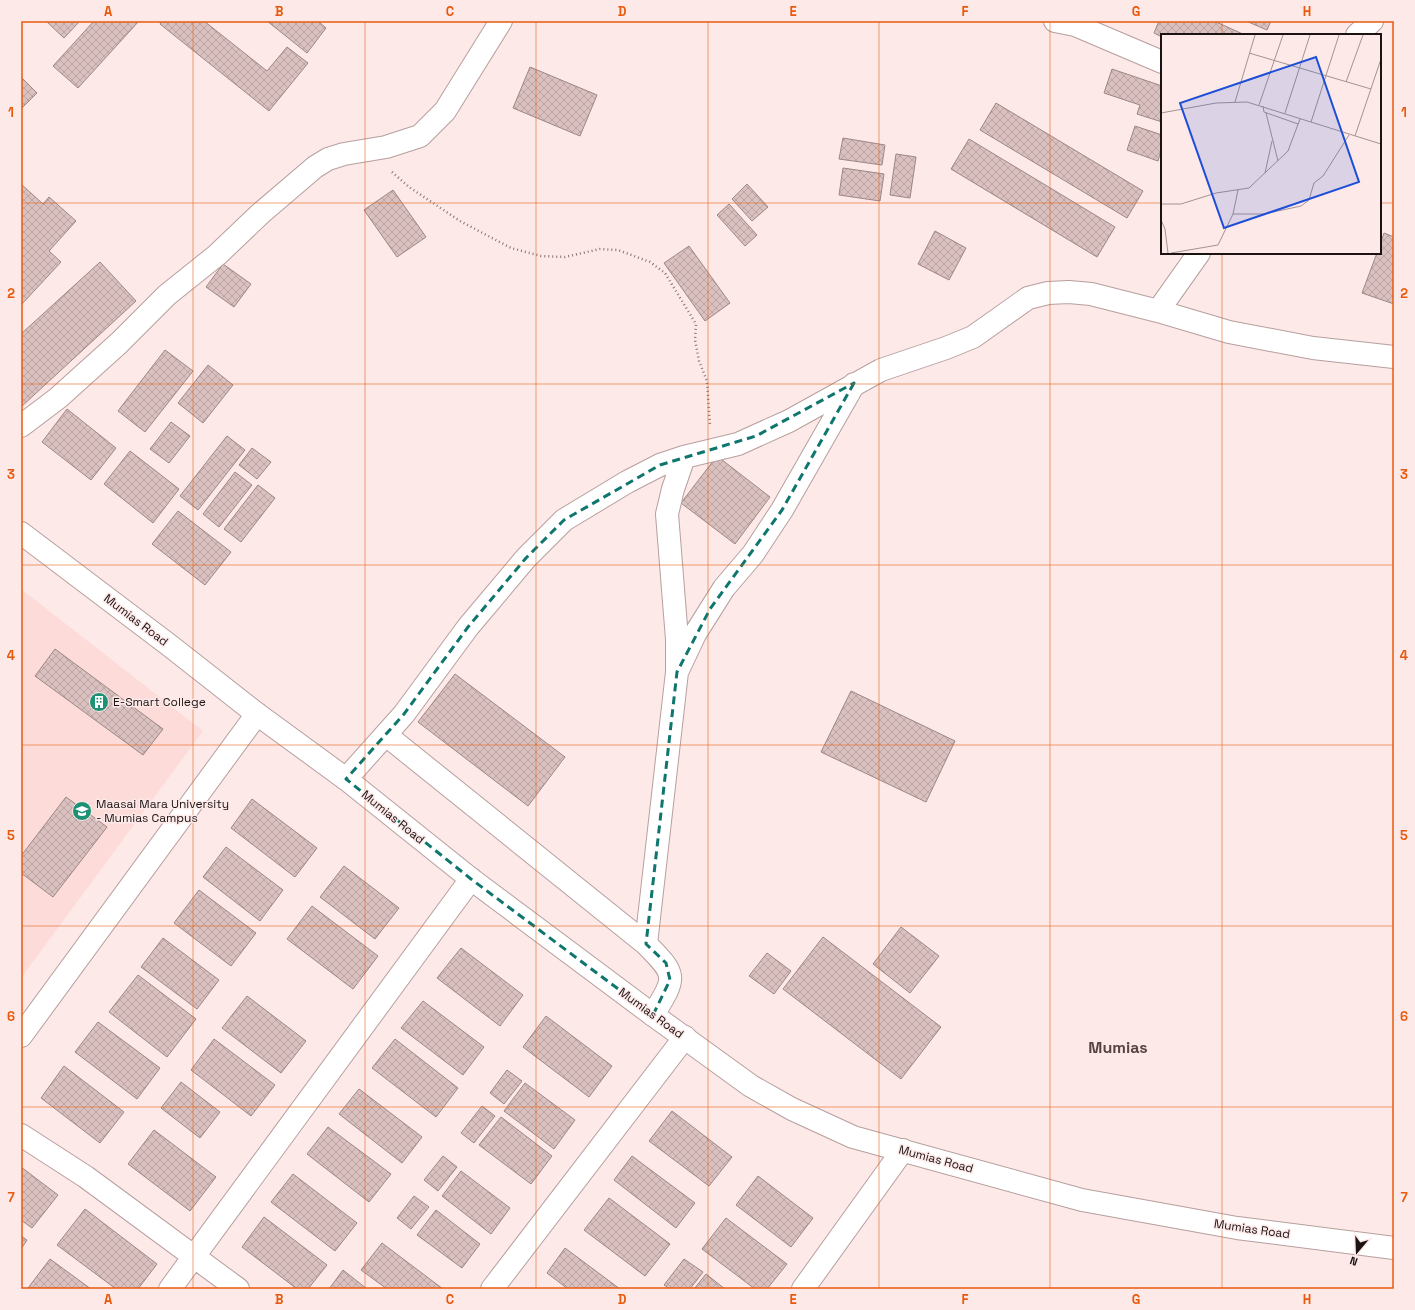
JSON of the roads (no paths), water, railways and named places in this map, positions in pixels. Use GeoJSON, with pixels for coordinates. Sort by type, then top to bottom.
{"type":"FeatureCollection","features":[{"type":"Feature","properties":{"kind":"street"},"geometry":{"type":"LineString","coordinates":[[21,426],[58,398],[119,343],[167,295],[217,255],[260,214],[314,167],[328,159],[386,147],[420,136],[445,111],[501,21]]}},
{"type":"Feature","properties":{"kind":"street"},"geometry":{"type":"LineString","coordinates":[[1055,21],[1075,25],[1161,62]]}},
{"type":"Feature","properties":{"kind":"street"},"geometry":{"type":"LineString","coordinates":[[1358,34],[1372,21]]}},
{"type":"Feature","properties":{"kind":"street"},"geometry":{"type":"LineString","coordinates":[[1158,311],[1198,254]]}},
{"type":"Feature","properties":{"kind":"street"},"geometry":{"type":"LineString","coordinates":[[346,779],[404,714],[468,627],[526,558],[564,520],[627,482],[660,465],[684,457],[738,444],[773,428],[854,383],[881,370],[946,348],[973,337],[1028,298],[1048,293],[1069,292],[1091,294],[1158,311],[1230,332],[1313,348],[1394,357]]}},
{"type":"Feature","properties":{"kind":"street"},"geometry":{"type":"LineString","coordinates":[[677,672],[695,634],[710,609],[724,588],[753,554],[782,510],[854,383]]}},
{"type":"Feature","properties":{"kind":"street"},"geometry":{"type":"LineString","coordinates":[[646,944],[677,672],[677,639],[667,514],[673,489],[684,457]]}},
{"type":"Feature","properties":{"kind":"street","name":"Mumias Road"},"geometry":{"type":"LineString","coordinates":[[21,533],[257,714],[346,779],[471,879],[653,1016],[685,1037],[751,1086],[792,1109],[853,1137],[1082,1200],[1237,1228],[1394,1248]]}},
{"type":"Feature","properties":{"kind":"street"},"geometry":{"type":"LineString","coordinates":[[21,1036],[257,714]]}},
{"type":"Feature","properties":{"kind":"street"},"geometry":{"type":"LineString","coordinates":[[386,735],[646,944],[666,963],[670,974],[669,989],[653,1016]]}},
{"type":"Feature","properties":{"kind":"street"},"geometry":{"type":"LineString","coordinates":[[170,1289],[471,879]]}},
{"type":"Feature","properties":{"kind":"street"},"geometry":{"type":"LineString","coordinates":[[492,1289],[685,1037]]}},
{"type":"Feature","properties":{"kind":"street"},"geometry":{"type":"LineString","coordinates":[[21,1135],[86,1177],[238,1289]]}},
{"type":"Feature","properties":{"kind":"street"},"geometry":{"type":"LineString","coordinates":[[803,1289],[903,1150]]}},
{"type":"Feature","properties":{"kind":"place","name":"E-Smart College"},"geometry":{"type":"Point","coordinates":[99,702]}},
{"type":"Feature","properties":{"kind":"place","name":"Maasai Mara University - Mumias Campus"},"geometry":{"type":"Point","coordinates":[82,811]}},
{"type":"Feature","properties":{"kind":"district","name":"Mumias"},"geometry":{"type":"Point","coordinates":[1118,1047]}}]}
